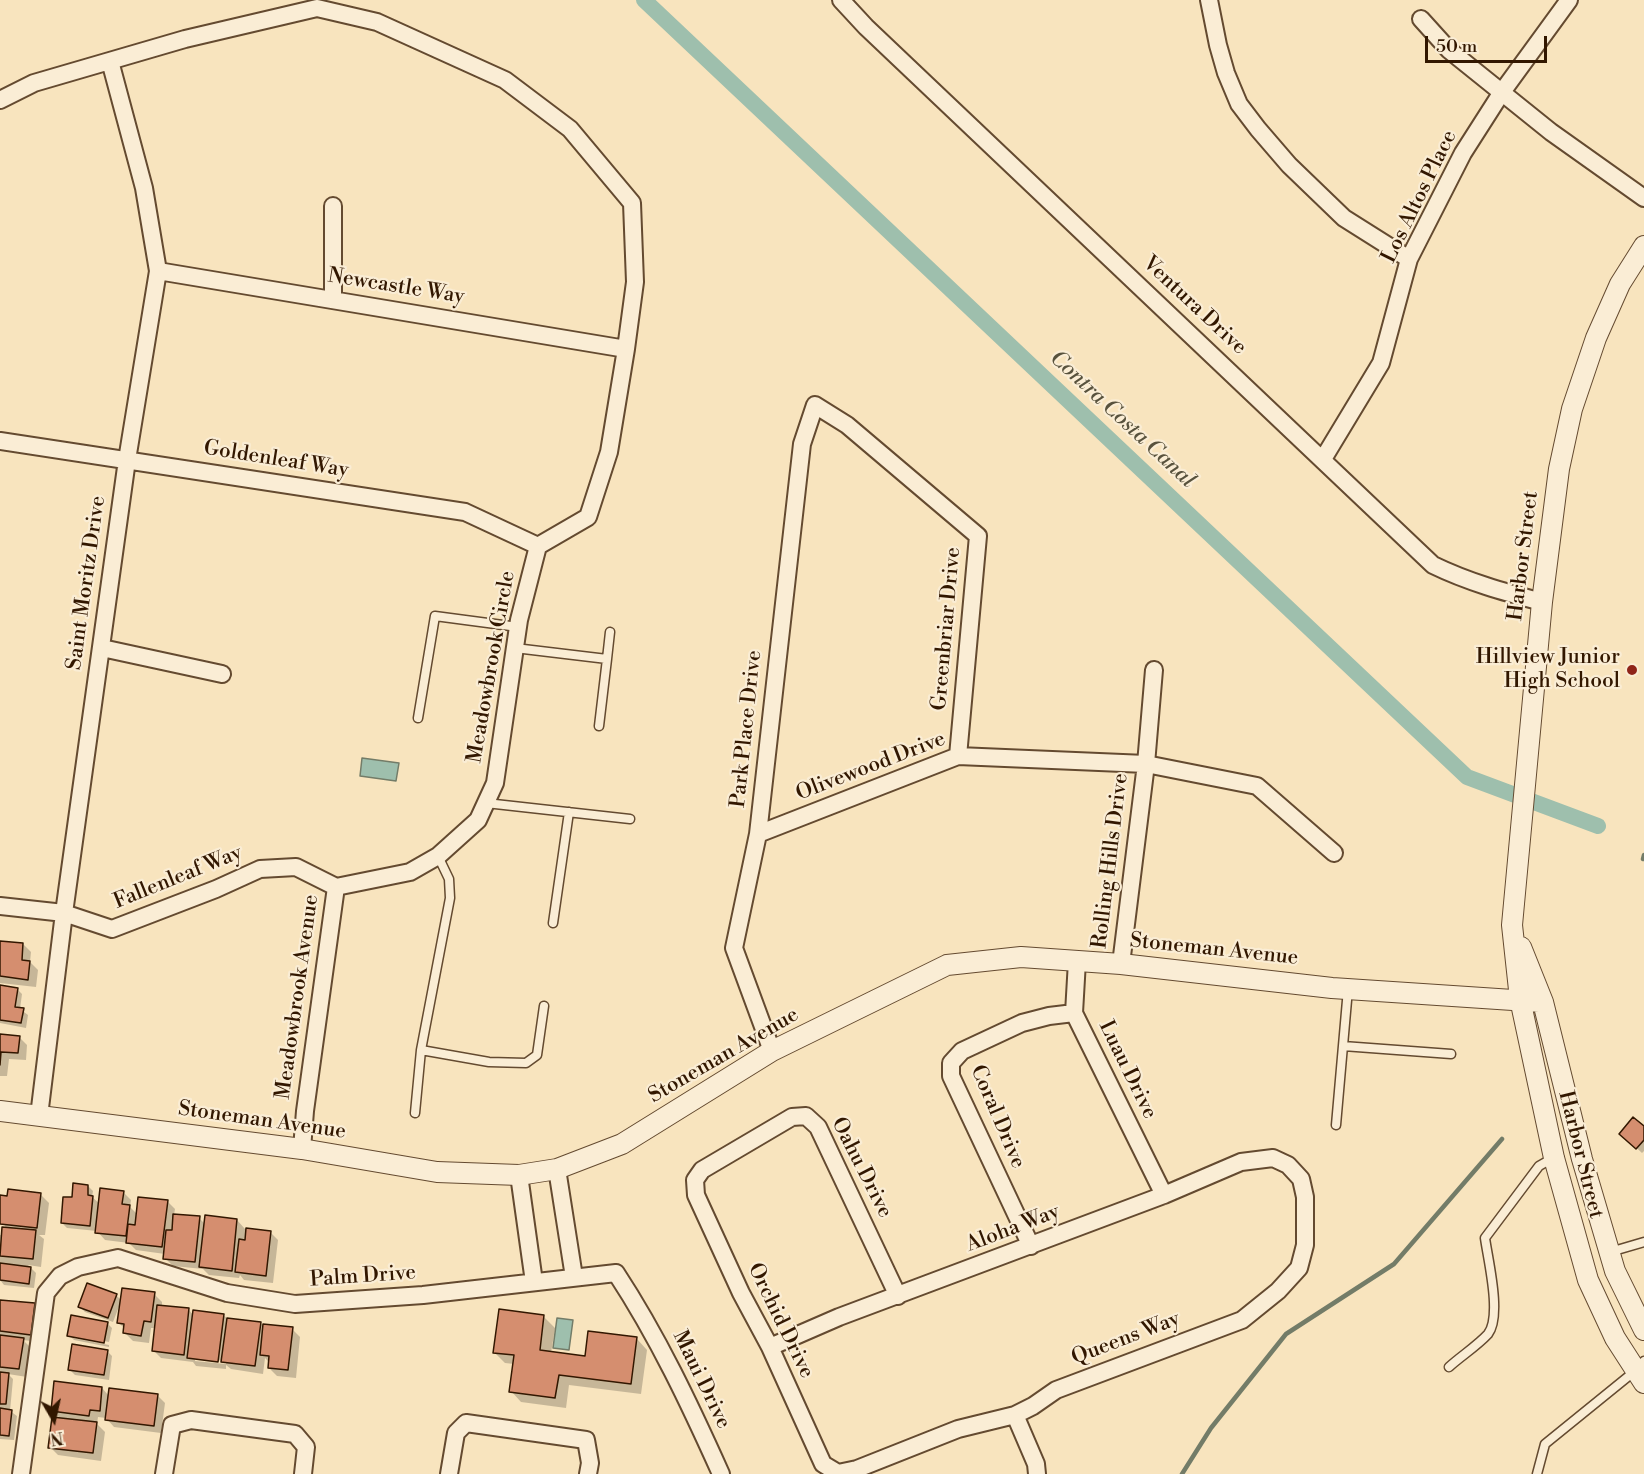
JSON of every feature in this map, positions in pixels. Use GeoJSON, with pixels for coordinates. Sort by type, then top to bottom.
{"type":"FeatureCollection","features":[{"type":"Feature","properties":{"kind":"street","name":"Ventura Drive"},"geometry":{"type":"LineString","coordinates":[[841,0],[866,27],[1433,565],[1490,588],[1542,602]]}},
{"type":"Feature","properties":{"kind":"street"},"geometry":{"type":"LineString","coordinates":[[1209,0],[1226,73],[1239,104],[1258,129],[1289,165],[1344,218],[1409,259]]}},
{"type":"Feature","properties":{"kind":"street","name":"Los Altos Place"},"geometry":{"type":"LineString","coordinates":[[1323,459],[1381,363],[1409,259],[1463,153],[1502,92],[1569,0]]}},
{"type":"Feature","properties":{"kind":"street"},"geometry":{"type":"LineString","coordinates":[[0,100],[34,83],[185,39],[317,8],[377,22],[505,80],[570,129],[632,203],[635,282],[609,452],[588,517],[538,546]]}},
{"type":"Feature","properties":{"kind":"street"},"geometry":{"type":"LineString","coordinates":[[1421,19],[1449,50],[1551,132],[1644,198]]}},
{"type":"Feature","properties":{"kind":"street","name":"Saint Moritz Drive"},"geometry":{"type":"LineString","coordinates":[[39,1116],[64,913],[127,460],[158,271],[144,188],[110,62]]}},
{"type":"Feature","properties":{"kind":"street"},"geometry":{"type":"LineString","coordinates":[[333,207],[333,300]]}},
{"type":"Feature","properties":{"kind":"street","name":"Harbor Street"},"geometry":{"type":"LineString","coordinates":[[1641,1372],[1615,1338],[1588,1280],[1554,1158],[1520,999],[1512,925],[1525,762],[1559,469],[1572,409],[1596,338],[1620,284],[1644,246]]}},
{"type":"Feature","properties":{"kind":"street","name":"Newcastle Way"},"geometry":{"type":"LineString","coordinates":[[158,271],[626,348]]}},
{"type":"Feature","properties":{"kind":"street","name":"Greenbriar Drive"},"geometry":{"type":"LineString","coordinates":[[815,405],[847,425],[978,536],[958,756]]}},
{"type":"Feature","properties":{"kind":"street","name":"Park Place Drive"},"geometry":{"type":"LineString","coordinates":[[772,1051],[734,948],[758,834],[802,444],[815,405]]}},
{"type":"Feature","properties":{"kind":"street","name":"Goldenleaf Way"},"geometry":{"type":"LineString","coordinates":[[0,441],[465,512],[538,546]]}},
{"type":"Feature","properties":{"kind":"street","name":"Meadowbrook Circle"},"geometry":{"type":"LineString","coordinates":[[336,887],[410,872],[438,856],[478,820],[495,783],[518,627],[538,546]]}},
{"type":"Feature","properties":{"kind":"street"},"geometry":{"type":"LineString","coordinates":[[102,648],[222,674]]}},
{"type":"Feature","properties":{"kind":"street","name":"Rolling Hills Drive"},"geometry":{"type":"LineString","coordinates":[[1121,964],[1146,764],[1154,670]]}},
{"type":"Feature","properties":{"kind":"street","name":"Olivewood Drive"},"geometry":{"type":"LineString","coordinates":[[758,834],[958,756],[1146,764],[1257,786],[1334,853]]}},
{"type":"Feature","properties":{"kind":"street","name":"Fallenleaf Way"},"geometry":{"type":"LineString","coordinates":[[0,906],[64,913],[112,929],[216,889],[260,869],[297,867],[336,887]]}},
{"type":"Feature","properties":{"kind":"street","name":"Meadowbrook Avenue"},"geometry":{"type":"LineString","coordinates":[[302,1149],[305,1111],[336,887]]}},
{"type":"Feature","properties":{"kind":"street","name":"Harbor Street"},"geometry":{"type":"LineString","coordinates":[[1512,925],[1543,1002],[1582,1159],[1609,1253],[1615,1271],[1644,1330]]}},
{"type":"Feature","properties":{"kind":"street","name":"Stoneman Avenue"},"geometry":{"type":"LineString","coordinates":[[0,1111],[302,1149],[437,1172],[519,1175],[557,1169],[622,1144],[772,1051],[947,965],[1021,957],[1121,964],[1348,989],[1543,1002]]}},
{"type":"Feature","properties":{"kind":"street","name":"Luau Drive"},"geometry":{"type":"LineString","coordinates":[[1077,961],[1074,1013],[1164,1195]]}},
{"type":"Feature","properties":{"kind":"street","name":"Coral Drive"},"geometry":{"type":"LineString","coordinates":[[1030,1246],[951,1076],[951,1063],[962,1051],[1022,1023],[1074,1013]]}},
{"type":"Feature","properties":{"kind":"street","name":"Oahu Drive"},"geometry":{"type":"LineString","coordinates":[[695,1180],[702,1170],[792,1117],[806,1116],[818,1127],[898,1296]]}},
{"type":"Feature","properties":{"kind":"street","name":"Aloha Way"},"geometry":{"type":"LineString","coordinates":[[770,1347],[839,1317],[1164,1195],[1241,1162],[1273,1158]]}},
{"type":"Feature","properties":{"kind":"street","name":"Queens Way"},"geometry":{"type":"LineString","coordinates":[[838,1473],[857,1469],[958,1429],[1015,1415],[1034,1406],[1056,1390],[1242,1320],[1278,1291],[1299,1268],[1305,1245],[1305,1197],[1301,1179],[1288,1165],[1273,1158]]}},
{"type":"Feature","properties":{"kind":"street"},"geometry":{"type":"LineString","coordinates":[[557,1169],[574,1277]]}},
{"type":"Feature","properties":{"kind":"street"},"geometry":{"type":"LineString","coordinates":[[519,1175],[534,1282]]}},
{"type":"Feature","properties":{"kind":"street","name":"Orchid Drive"},"geometry":{"type":"LineString","coordinates":[[695,1180],[696,1195],[741,1293],[770,1347],[823,1464],[838,1473]]}},
{"type":"Feature","properties":{"kind":"street","name":"Palm Drive"},"geometry":{"type":"LineString","coordinates":[[21,1474],[46,1293],[60,1276],[78,1267],[118,1258],[227,1293],[295,1304],[423,1295],[616,1273],[639,1308]]}},
{"type":"Feature","properties":{"kind":"street","name":"Maui Drive"},"geometry":{"type":"LineString","coordinates":[[639,1308],[683,1390],[722,1474]]}},
{"type":"Feature","properties":{"kind":"street"},"geometry":{"type":"LineString","coordinates":[[1015,1415],[1036,1464],[1037,1474]]}},
{"type":"Feature","properties":{"kind":"street"},"geometry":{"type":"LineString","coordinates":[[164,1474],[172,1425],[191,1420],[295,1434],[306,1447],[303,1474]]}},
{"type":"Feature","properties":{"kind":"street"},"geometry":{"type":"LineString","coordinates":[[449,1474],[456,1433],[466,1423],[586,1440],[590,1463],[588,1474]]}},
{"type":"Feature","properties":{"kind":"lane"},"geometry":{"type":"LineString","coordinates":[[418,718],[435,616],[518,627]]}},
{"type":"Feature","properties":{"kind":"lane"},"geometry":{"type":"LineString","coordinates":[[599,726],[610,632]]}},
{"type":"Feature","properties":{"kind":"lane"},"geometry":{"type":"LineString","coordinates":[[515,648],[607,659]]}},
{"type":"Feature","properties":{"kind":"lane"},"geometry":{"type":"LineString","coordinates":[[486,803],[630,819]]}},
{"type":"Feature","properties":{"kind":"lane"},"geometry":{"type":"LineString","coordinates":[[553,923],[569,812]]}},
{"type":"Feature","properties":{"kind":"lane"},"geometry":{"type":"LineString","coordinates":[[415,1113],[421,1050],[450,898],[449,879],[438,856]]}},
{"type":"Feature","properties":{"kind":"lane"},"geometry":{"type":"LineString","coordinates":[[1336,1125],[1348,989]]}},
{"type":"Feature","properties":{"kind":"lane"},"geometry":{"type":"LineString","coordinates":[[421,1050],[489,1062],[526,1063],[537,1055],[544,1006]]}},
{"type":"Feature","properties":{"kind":"lane"},"geometry":{"type":"LineString","coordinates":[[1343,1046],[1451,1054]]}},
{"type":"Feature","properties":{"kind":"lane"},"geometry":{"type":"LineString","coordinates":[[1449,1367],[1489,1332],[1493,1321],[1493,1294],[1485,1238],[1539,1166],[1554,1158]]}},
{"type":"Feature","properties":{"kind":"lane"},"geometry":{"type":"LineString","coordinates":[[1609,1253],[1644,1242]]}},
{"type":"Feature","properties":{"kind":"lane"},"geometry":{"type":"LineString","coordinates":[[1537,1474],[1545,1444],[1641,1372]]}},
{"type":"Feature","properties":{"kind":"shaded area"},"geometry":{"type":"Polygon","coordinates":[[[362,758],[399,763],[396,781],[360,776],[362,758]]]}},
{"type":"Feature","properties":{"kind":"shaded area"},"geometry":{"type":"Polygon","coordinates":[[[557,1318],[573,1320],[569,1350],[553,1348],[557,1318]]]}},
{"type":"Feature","properties":{"kind":"building"},"geometry":{"type":"Polygon","coordinates":[[[0,941],[23,943],[22,960],[30,961],[28,980],[0,976],[0,941]]]}},
{"type":"Feature","properties":{"kind":"building"},"geometry":{"type":"Polygon","coordinates":[[[0,985],[18,988],[15,1007],[24,1008],[21,1023],[0,1020],[0,985]]]}},
{"type":"Feature","properties":{"kind":"building"},"geometry":{"type":"Polygon","coordinates":[[[0,1034],[20,1036],[18,1053],[1,1052],[0,1065],[0,1034]]]}},
{"type":"Feature","properties":{"kind":"building"},"geometry":{"type":"Polygon","coordinates":[[[1633,1117],[1644,1126],[1644,1140],[1636,1149],[1619,1134],[1633,1117]]]}},
{"type":"Feature","properties":{"kind":"building"},"geometry":{"type":"Polygon","coordinates":[[[73,1183],[88,1185],[88,1195],[93,1196],[90,1226],[61,1223],[63,1197],[72,1197],[73,1183]]]}},
{"type":"Feature","properties":{"kind":"building"},"geometry":{"type":"Polygon","coordinates":[[[100,1188],[124,1191],[122,1204],[130,1205],[126,1236],[95,1233],[100,1188]]]}},
{"type":"Feature","properties":{"kind":"building"},"geometry":{"type":"Polygon","coordinates":[[[8,1189],[41,1193],[37,1228],[0,1224],[0,1195],[7,1196],[8,1189]]]}},
{"type":"Feature","properties":{"kind":"building"},"geometry":{"type":"Polygon","coordinates":[[[138,1197],[168,1200],[162,1247],[126,1243],[128,1224],[135,1225],[138,1197]]]}},
{"type":"Feature","properties":{"kind":"building"},"geometry":{"type":"Polygon","coordinates":[[[173,1214],[200,1216],[195,1262],[163,1259],[166,1230],[172,1230],[173,1214]]]}},
{"type":"Feature","properties":{"kind":"building"},"geometry":{"type":"Polygon","coordinates":[[[205,1215],[237,1219],[232,1271],[199,1267],[205,1215]]]}},
{"type":"Feature","properties":{"kind":"building"},"geometry":{"type":"Polygon","coordinates":[[[2,1227],[36,1230],[33,1259],[0,1256],[2,1227]]]}},
{"type":"Feature","properties":{"kind":"building"},"geometry":{"type":"Polygon","coordinates":[[[246,1228],[271,1231],[266,1276],[235,1272],[239,1239],[245,1240],[246,1228]]]}},
{"type":"Feature","properties":{"kind":"building"},"geometry":{"type":"Polygon","coordinates":[[[0,1263],[31,1267],[29,1284],[0,1280],[0,1263]]]}},
{"type":"Feature","properties":{"kind":"building"},"geometry":{"type":"Polygon","coordinates":[[[87,1283],[117,1294],[108,1318],[78,1307],[87,1283]]]}},
{"type":"Feature","properties":{"kind":"building"},"geometry":{"type":"Polygon","coordinates":[[[122,1288],[155,1292],[151,1322],[144,1321],[141,1336],[123,1333],[124,1324],[117,1323],[122,1288]]]}},
{"type":"Feature","properties":{"kind":"building"},"geometry":{"type":"Polygon","coordinates":[[[0,1300],[35,1303],[31,1335],[0,1331],[0,1300]]]}},
{"type":"Feature","properties":{"kind":"building"},"geometry":{"type":"Polygon","coordinates":[[[157,1305],[189,1308],[184,1355],[152,1351],[157,1305]]]}},
{"type":"Feature","properties":{"kind":"building"},"geometry":{"type":"Polygon","coordinates":[[[499,1309],[544,1315],[540,1350],[585,1356],[588,1331],[637,1337],[631,1384],[559,1375],[555,1398],[509,1392],[514,1355],[493,1353],[499,1309]]]}},
{"type":"Feature","properties":{"kind":"building"},"geometry":{"type":"Polygon","coordinates":[[[193,1310],[224,1314],[218,1362],[187,1358],[193,1310]]]}},
{"type":"Feature","properties":{"kind":"building"},"geometry":{"type":"Polygon","coordinates":[[[71,1315],[108,1322],[104,1343],[67,1336],[71,1315]]]}},
{"type":"Feature","properties":{"kind":"building"},"geometry":{"type":"Polygon","coordinates":[[[227,1318],[261,1322],[255,1366],[221,1362],[227,1318]]]}},
{"type":"Feature","properties":{"kind":"building"},"geometry":{"type":"Polygon","coordinates":[[[263,1324],[293,1327],[288,1370],[268,1368],[269,1356],[260,1355],[263,1324]]]}},
{"type":"Feature","properties":{"kind":"building"},"geometry":{"type":"Polygon","coordinates":[[[0,1335],[24,1338],[19,1369],[0,1367],[0,1335]]]}},
{"type":"Feature","properties":{"kind":"building"},"geometry":{"type":"Polygon","coordinates":[[[72,1344],[108,1350],[104,1375],[68,1370],[72,1344]]]}},
{"type":"Feature","properties":{"kind":"building"},"geometry":{"type":"Polygon","coordinates":[[[0,1372],[9,1373],[6,1404],[0,1404],[0,1372]]]}},
{"type":"Feature","properties":{"kind":"building"},"geometry":{"type":"Polygon","coordinates":[[[54,1381],[102,1387],[100,1411],[90,1410],[89,1416],[51,1411],[54,1381]]]}},
{"type":"Feature","properties":{"kind":"building"},"geometry":{"type":"Polygon","coordinates":[[[109,1388],[158,1394],[154,1426],[105,1420],[109,1388]]]}},
{"type":"Feature","properties":{"kind":"building"},"geometry":{"type":"Polygon","coordinates":[[[0,1408],[12,1410],[9,1436],[0,1435],[0,1408]]]}},
{"type":"Feature","properties":{"kind":"building"},"geometry":{"type":"Polygon","coordinates":[[[52,1417],[97,1422],[93,1453],[48,1448],[52,1417]]]}},
{"type":"Feature","properties":{"kind":"waterway","name":"Contra Costa Canal"},"geometry":{"type":"LineString","coordinates":[[644,0],[1467,777],[1598,826]]}},
{"type":"Feature","properties":{"kind":"waterway"},"geometry":{"type":"LineString","coordinates":[[1643,859],[1644,855]]}},
{"type":"Feature","properties":{"kind":"waterway"},"geometry":{"type":"LineString","coordinates":[[1182,1474],[1211,1428],[1286,1334],[1394,1264],[1502,1139]]}},
{"type":"Feature","properties":{"kind":"place","name":"Hillview Junior High School"},"geometry":{"type":"Point","coordinates":[1632,670]}}]}
